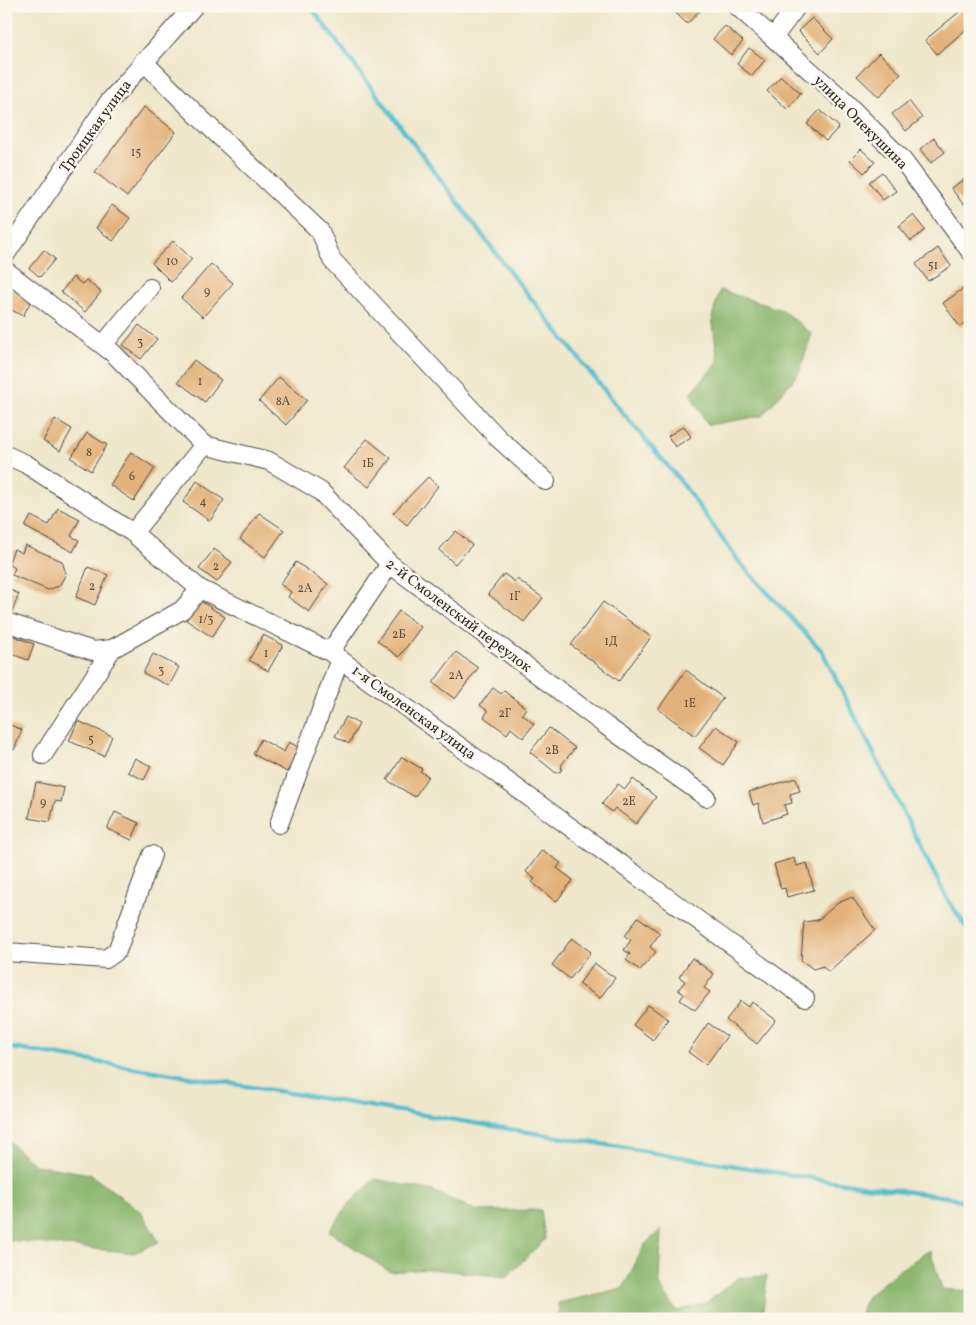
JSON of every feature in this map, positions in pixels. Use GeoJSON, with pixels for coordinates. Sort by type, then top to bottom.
{"type":"FeatureCollection","features":[{"type":"Feature","properties":{"kind":"street","name":"Троицкая улица"},"geometry":{"type":"LineString","coordinates":[[6,254],[108,103],[194,6]]}},
{"type":"Feature","properties":{"kind":"street","name":"улица Опекушина"},"geometry":{"type":"LineString","coordinates":[[737,6],[841,98],[901,158],[970,251]]}},
{"type":"Feature","properties":{"kind":"street"},"geometry":{"type":"LineString","coordinates":[[773,38],[796,6]]}},
{"type":"Feature","properties":{"kind":"street"},"geometry":{"type":"LineString","coordinates":[[144,61],[320,231],[332,260],[498,438],[546,481]]}},
{"type":"Feature","properties":{"kind":"street"},"geometry":{"type":"LineString","coordinates":[[6,271],[104,345],[204,445],[133,533]]}},
{"type":"Feature","properties":{"kind":"street"},"geometry":{"type":"LineString","coordinates":[[104,345],[150,288]]}},
{"type":"Feature","properties":{"kind":"street","name":"2-й Смоленский переулок"},"geometry":{"type":"LineString","coordinates":[[204,445],[269,461],[320,491],[390,564],[605,725],[706,797]]}},
{"type":"Feature","properties":{"kind":"street","name":"1-я Смоленская улица"},"geometry":{"type":"LineString","coordinates":[[6,455],[26,464],[133,533],[200,589],[335,655],[806,998]]}},
{"type":"Feature","properties":{"kind":"street"},"geometry":{"type":"LineString","coordinates":[[279,824],[335,655],[390,564]]}},
{"type":"Feature","properties":{"kind":"street"},"geometry":{"type":"LineString","coordinates":[[6,622],[93,651],[112,648],[182,610],[200,589]]}},
{"type":"Feature","properties":{"kind":"street"},"geometry":{"type":"LineString","coordinates":[[43,755],[112,648]]}},
{"type":"Feature","properties":{"kind":"street"},"geometry":{"type":"LineString","coordinates":[[6,952],[106,960],[117,951],[152,855]]}},
{"type":"Feature","properties":{"kind":"green space"},"geometry":{"type":"Polygon","coordinates":[[[720,290],[782,310],[812,334],[799,373],[762,416],[708,425],[690,394],[718,362],[712,317],[720,290]]]}},
{"type":"Feature","properties":{"kind":"green space"},"geometry":{"type":"Polygon","coordinates":[[[6,1139],[35,1165],[90,1174],[141,1212],[159,1242],[134,1253],[9,1240],[6,1237],[6,1139]]]}},
{"type":"Feature","properties":{"kind":"green space"},"geometry":{"type":"Polygon","coordinates":[[[375,1179],[433,1191],[477,1211],[541,1210],[545,1239],[507,1277],[430,1269],[390,1272],[329,1231],[349,1204],[375,1179]]]}},
{"type":"Feature","properties":{"kind":"green space"},"geometry":{"type":"Polygon","coordinates":[[[661,1230],[659,1285],[677,1311],[706,1303],[738,1278],[767,1276],[762,1319],[559,1319],[558,1303],[623,1288],[645,1244],[661,1230]]]}},
{"type":"Feature","properties":{"kind":"green space"},"geometry":{"type":"Polygon","coordinates":[[[930,1250],[942,1289],[970,1291],[970,1319],[858,1319],[867,1296],[898,1271],[930,1250]]]}},
{"type":"Feature","properties":{"kind":"building"},"geometry":{"type":"Polygon","coordinates":[[[679,6],[704,6],[687,24],[674,11],[679,6]]]}},
{"type":"Feature","properties":{"kind":"building"},"geometry":{"type":"Polygon","coordinates":[[[964,8],[970,14],[970,26],[937,54],[925,40],[964,8]]]}},
{"type":"Feature","properties":{"kind":"building"},"geometry":{"type":"Polygon","coordinates":[[[812,18],[833,39],[820,53],[798,31],[812,18]]]}},
{"type":"Feature","properties":{"kind":"building"},"geometry":{"type":"Polygon","coordinates":[[[725,26],[743,41],[731,55],[713,39],[725,26]]]}},
{"type":"Feature","properties":{"kind":"building"},"geometry":{"type":"Polygon","coordinates":[[[749,48],[765,60],[752,76],[737,64],[749,48]]]}},
{"type":"Feature","properties":{"kind":"building"},"geometry":{"type":"Polygon","coordinates":[[[879,53],[901,74],[879,97],[857,76],[879,53]]]}},
{"type":"Feature","properties":{"kind":"building"},"geometry":{"type":"Polygon","coordinates":[[[781,76],[801,94],[787,109],[767,91],[781,76]]]}},
{"type":"Feature","properties":{"kind":"building"},"geometry":{"type":"Polygon","coordinates":[[[909,101],[922,118],[906,131],[892,114],[909,101]]]}},
{"type":"Feature","properties":{"kind":"building"},"geometry":{"type":"Polygon","coordinates":[[[144,107],[176,132],[127,197],[95,172],[144,107]]]}},
{"type":"Feature","properties":{"kind":"building"},"geometry":{"type":"Polygon","coordinates":[[[820,110],[839,127],[826,141],[807,124],[820,110]]]}},
{"type":"Feature","properties":{"kind":"building"},"geometry":{"type":"Polygon","coordinates":[[[934,138],[945,152],[931,163],[920,149],[934,138]]]}},
{"type":"Feature","properties":{"kind":"building"},"geometry":{"type":"Polygon","coordinates":[[[861,149],[875,162],[864,173],[850,160],[861,149]]]}},
{"type":"Feature","properties":{"kind":"building"},"geometry":{"type":"Polygon","coordinates":[[[882,172],[896,191],[883,200],[869,182],[882,172]]]}},
{"type":"Feature","properties":{"kind":"building"},"geometry":{"type":"Polygon","coordinates":[[[969,176],[970,200],[963,204],[951,188],[969,176]]]}},
{"type":"Feature","properties":{"kind":"building"},"geometry":{"type":"Polygon","coordinates":[[[112,205],[130,218],[113,241],[96,228],[112,205]]]}},
{"type":"Feature","properties":{"kind":"building"},"geometry":{"type":"Polygon","coordinates":[[[913,215],[925,230],[911,241],[899,226],[913,215]]]}},
{"type":"Feature","properties":{"kind":"building"},"geometry":{"type":"Polygon","coordinates":[[[173,241],[192,259],[171,282],[152,263],[173,241]]]}},
{"type":"Feature","properties":{"kind":"building"},"geometry":{"type":"Polygon","coordinates":[[[938,248],[951,266],[928,281],[916,264],[938,248]]]}},
{"type":"Feature","properties":{"kind":"building"},"geometry":{"type":"Polygon","coordinates":[[[44,250],[55,259],[40,277],[29,268],[44,250]]]}},
{"type":"Feature","properties":{"kind":"building"},"geometry":{"type":"Polygon","coordinates":[[[211,264],[233,283],[203,317],[181,298],[211,264]]]}},
{"type":"Feature","properties":{"kind":"building"},"geometry":{"type":"Polygon","coordinates":[[[73,277],[82,284],[86,280],[101,292],[85,312],[61,292],[73,277]]]}},
{"type":"Feature","properties":{"kind":"building"},"geometry":{"type":"Polygon","coordinates":[[[6,285],[32,299],[23,316],[6,307],[6,285]]]}},
{"type":"Feature","properties":{"kind":"building"},"geometry":{"type":"Polygon","coordinates":[[[964,288],[970,296],[970,319],[960,327],[943,303],[964,288]]]}},
{"type":"Feature","properties":{"kind":"building"},"geometry":{"type":"Polygon","coordinates":[[[139,325],[157,339],[141,359],[123,345],[139,325]]]}},
{"type":"Feature","properties":{"kind":"building"},"geometry":{"type":"Polygon","coordinates":[[[194,360],[221,380],[205,402],[178,382],[194,360]]]}},
{"type":"Feature","properties":{"kind":"building"},"geometry":{"type":"Polygon","coordinates":[[[279,377],[307,400],[286,425],[259,401],[279,377]]]}},
{"type":"Feature","properties":{"kind":"building"},"geometry":{"type":"Polygon","coordinates":[[[55,419],[72,429],[60,451],[43,441],[55,419]]]}},
{"type":"Feature","properties":{"kind":"building"},"geometry":{"type":"Polygon","coordinates":[[[684,426],[691,437],[675,447],[668,436],[684,426]]]}},
{"type":"Feature","properties":{"kind":"building"},"geometry":{"type":"Polygon","coordinates":[[[87,433],[107,445],[91,471],[71,458],[87,433]]]}},
{"type":"Feature","properties":{"kind":"building"},"geometry":{"type":"Polygon","coordinates":[[[367,439],[391,458],[369,487],[344,468],[367,439]]]}},
{"type":"Feature","properties":{"kind":"building"},"geometry":{"type":"Polygon","coordinates":[[[131,452],[155,468],[134,501],[110,485],[131,452]]]}},
{"type":"Feature","properties":{"kind":"building"},"geometry":{"type":"Polygon","coordinates":[[[428,477],[438,486],[407,525],[393,513],[428,477]]]}},
{"type":"Feature","properties":{"kind":"building"},"geometry":{"type":"Polygon","coordinates":[[[197,481],[224,500],[210,521],[183,502],[197,481]]]}},
{"type":"Feature","properties":{"kind":"building"},"geometry":{"type":"Polygon","coordinates":[[[58,508],[80,519],[71,536],[79,540],[73,552],[25,527],[31,516],[49,525],[58,508]]]}},
{"type":"Feature","properties":{"kind":"building"},"geometry":{"type":"Polygon","coordinates":[[[259,513],[284,530],[265,557],[240,539],[259,513]]]}},
{"type":"Feature","properties":{"kind":"building"},"geometry":{"type":"Polygon","coordinates":[[[456,531],[472,545],[455,564],[439,550],[456,531]]]}},
{"type":"Feature","properties":{"kind":"building"},"geometry":{"type":"Polygon","coordinates":[[[25,545],[62,561],[66,574],[59,586],[48,590],[12,575],[15,568],[8,564],[14,549],[22,553],[25,545]]]}},
{"type":"Feature","properties":{"kind":"building"},"geometry":{"type":"Polygon","coordinates":[[[214,549],[232,562],[217,582],[199,569],[214,549]]]}},
{"type":"Feature","properties":{"kind":"building"},"geometry":{"type":"Polygon","coordinates":[[[296,562],[328,584],[309,612],[288,597],[291,592],[280,584],[296,562]]]}},
{"type":"Feature","properties":{"kind":"building"},"geometry":{"type":"Polygon","coordinates":[[[88,567],[108,575],[95,605],[76,597],[88,567]]]}},
{"type":"Feature","properties":{"kind":"building"},"geometry":{"type":"Polygon","coordinates":[[[504,574],[515,582],[517,579],[543,598],[524,622],[488,594],[504,574]]]}},
{"type":"Feature","properties":{"kind":"building"},"geometry":{"type":"Polygon","coordinates":[[[6,588],[19,594],[11,614],[6,612],[6,588]]]}},
{"type":"Feature","properties":{"kind":"building"},"geometry":{"type":"Polygon","coordinates":[[[199,600],[225,617],[212,637],[186,620],[199,600]]]}},
{"type":"Feature","properties":{"kind":"building"},"geometry":{"type":"Polygon","coordinates":[[[603,602],[651,637],[619,681],[571,645],[603,602]]]}},
{"type":"Feature","properties":{"kind":"building"},"geometry":{"type":"Polygon","coordinates":[[[399,611],[421,627],[399,657],[377,641],[399,611]]]}},
{"type":"Feature","properties":{"kind":"building"},"geometry":{"type":"Polygon","coordinates":[[[6,633],[34,644],[28,660],[6,652],[6,633]]]}},
{"type":"Feature","properties":{"kind":"building"},"geometry":{"type":"Polygon","coordinates":[[[263,635],[283,645],[268,671],[249,660],[263,635]]]}},
{"type":"Feature","properties":{"kind":"building"},"geometry":{"type":"Polygon","coordinates":[[[456,652],[478,668],[455,699],[433,683],[456,652]]]}},
{"type":"Feature","properties":{"kind":"building"},"geometry":{"type":"Polygon","coordinates":[[[153,654],[179,667],[169,686],[143,673],[153,654]]]}},
{"type":"Feature","properties":{"kind":"building"},"geometry":{"type":"Polygon","coordinates":[[[686,670],[723,698],[695,736],[658,709],[686,670]]]}},
{"type":"Feature","properties":{"kind":"building"},"geometry":{"type":"Polygon","coordinates":[[[493,688],[501,694],[504,691],[526,708],[522,714],[534,724],[523,738],[511,728],[507,734],[484,717],[488,711],[480,705],[493,688]]]}},
{"type":"Feature","properties":{"kind":"building"},"geometry":{"type":"Polygon","coordinates":[[[346,717],[359,724],[349,744],[335,736],[346,717]]]}},
{"type":"Feature","properties":{"kind":"building"},"geometry":{"type":"Polygon","coordinates":[[[78,721],[112,736],[104,756],[69,741],[78,721]]]}},
{"type":"Feature","properties":{"kind":"building"},"geometry":{"type":"Polygon","coordinates":[[[6,723],[22,730],[14,750],[6,747],[6,723]]]}},
{"type":"Feature","properties":{"kind":"building"},"geometry":{"type":"Polygon","coordinates":[[[716,726],[739,742],[723,765],[699,748],[716,726]]]}},
{"type":"Feature","properties":{"kind":"building"},"geometry":{"type":"Polygon","coordinates":[[[549,728],[575,748],[562,764],[561,771],[556,773],[530,752],[549,728]]]}},
{"type":"Feature","properties":{"kind":"building"},"geometry":{"type":"Polygon","coordinates":[[[261,739],[284,752],[289,742],[300,748],[287,772],[253,754],[261,739]]]}},
{"type":"Feature","properties":{"kind":"building"},"geometry":{"type":"Polygon","coordinates":[[[402,757],[422,769],[420,771],[428,776],[415,797],[387,780],[402,757]]]}},
{"type":"Feature","properties":{"kind":"building"},"geometry":{"type":"Polygon","coordinates":[[[135,758],[151,766],[144,780],[128,772],[135,758]]]}},
{"type":"Feature","properties":{"kind":"building"},"geometry":{"type":"Polygon","coordinates":[[[796,778],[800,791],[790,794],[792,803],[784,805],[787,814],[763,822],[758,803],[753,805],[749,792],[796,778]]]}},
{"type":"Feature","properties":{"kind":"building"},"geometry":{"type":"Polygon","coordinates":[[[633,779],[656,797],[636,824],[615,808],[612,812],[602,804],[618,784],[625,789],[633,779]]]}},
{"type":"Feature","properties":{"kind":"building"},"geometry":{"type":"Polygon","coordinates":[[[36,782],[64,788],[61,802],[55,801],[50,822],[29,818],[36,782]]]}},
{"type":"Feature","properties":{"kind":"building"},"geometry":{"type":"Polygon","coordinates":[[[115,812],[139,823],[132,840],[107,829],[115,812]]]}},
{"type":"Feature","properties":{"kind":"building"},"geometry":{"type":"Polygon","coordinates":[[[542,850],[561,863],[557,868],[573,880],[556,902],[532,882],[535,879],[526,872],[542,850]]]}},
{"type":"Feature","properties":{"kind":"building"},"geometry":{"type":"Polygon","coordinates":[[[794,858],[796,866],[807,863],[814,890],[787,897],[785,888],[781,889],[774,864],[794,858]]]}},
{"type":"Feature","properties":{"kind":"building"},"geometry":{"type":"Polygon","coordinates":[[[852,897],[875,930],[828,972],[823,966],[813,969],[801,960],[804,922],[818,920],[838,903],[852,897]]]}},
{"type":"Feature","properties":{"kind":"building"},"geometry":{"type":"Polygon","coordinates":[[[638,917],[660,933],[650,947],[656,952],[640,970],[626,960],[630,954],[624,950],[631,940],[625,936],[638,917]]]}},
{"type":"Feature","properties":{"kind":"building"},"geometry":{"type":"Polygon","coordinates":[[[572,938],[591,952],[570,979],[552,965],[572,938]]]}},
{"type":"Feature","properties":{"kind":"building"},"geometry":{"type":"Polygon","coordinates":[[[692,958],[714,974],[704,988],[710,992],[695,1010],[680,1000],[684,994],[678,990],[685,981],[679,977],[692,958]]]}},
{"type":"Feature","properties":{"kind":"building"},"geometry":{"type":"Polygon","coordinates":[[[594,963],[615,978],[600,998],[579,984],[594,963]]]}},
{"type":"Feature","properties":{"kind":"building"},"geometry":{"type":"Polygon","coordinates":[[[741,1001],[749,1007],[752,1002],[776,1020],[757,1044],[726,1020],[741,1001]]]}},
{"type":"Feature","properties":{"kind":"building"},"geometry":{"type":"Polygon","coordinates":[[[648,1005],[668,1019],[653,1040],[633,1025],[648,1005]]]}},
{"type":"Feature","properties":{"kind":"building"},"geometry":{"type":"Polygon","coordinates":[[[708,1023],[727,1036],[706,1065],[688,1052],[708,1023]]]}},
{"type":"Feature","properties":{"kind":"waterway"},"geometry":{"type":"LineString","coordinates":[[310,6],[513,276],[622,412],[682,483],[740,563],[822,651],[946,897],[970,933]]}},
{"type":"Feature","properties":{"kind":"waterway"},"geometry":{"type":"LineString","coordinates":[[6,1047],[823,1180],[954,1198],[970,1206]]}}]}
